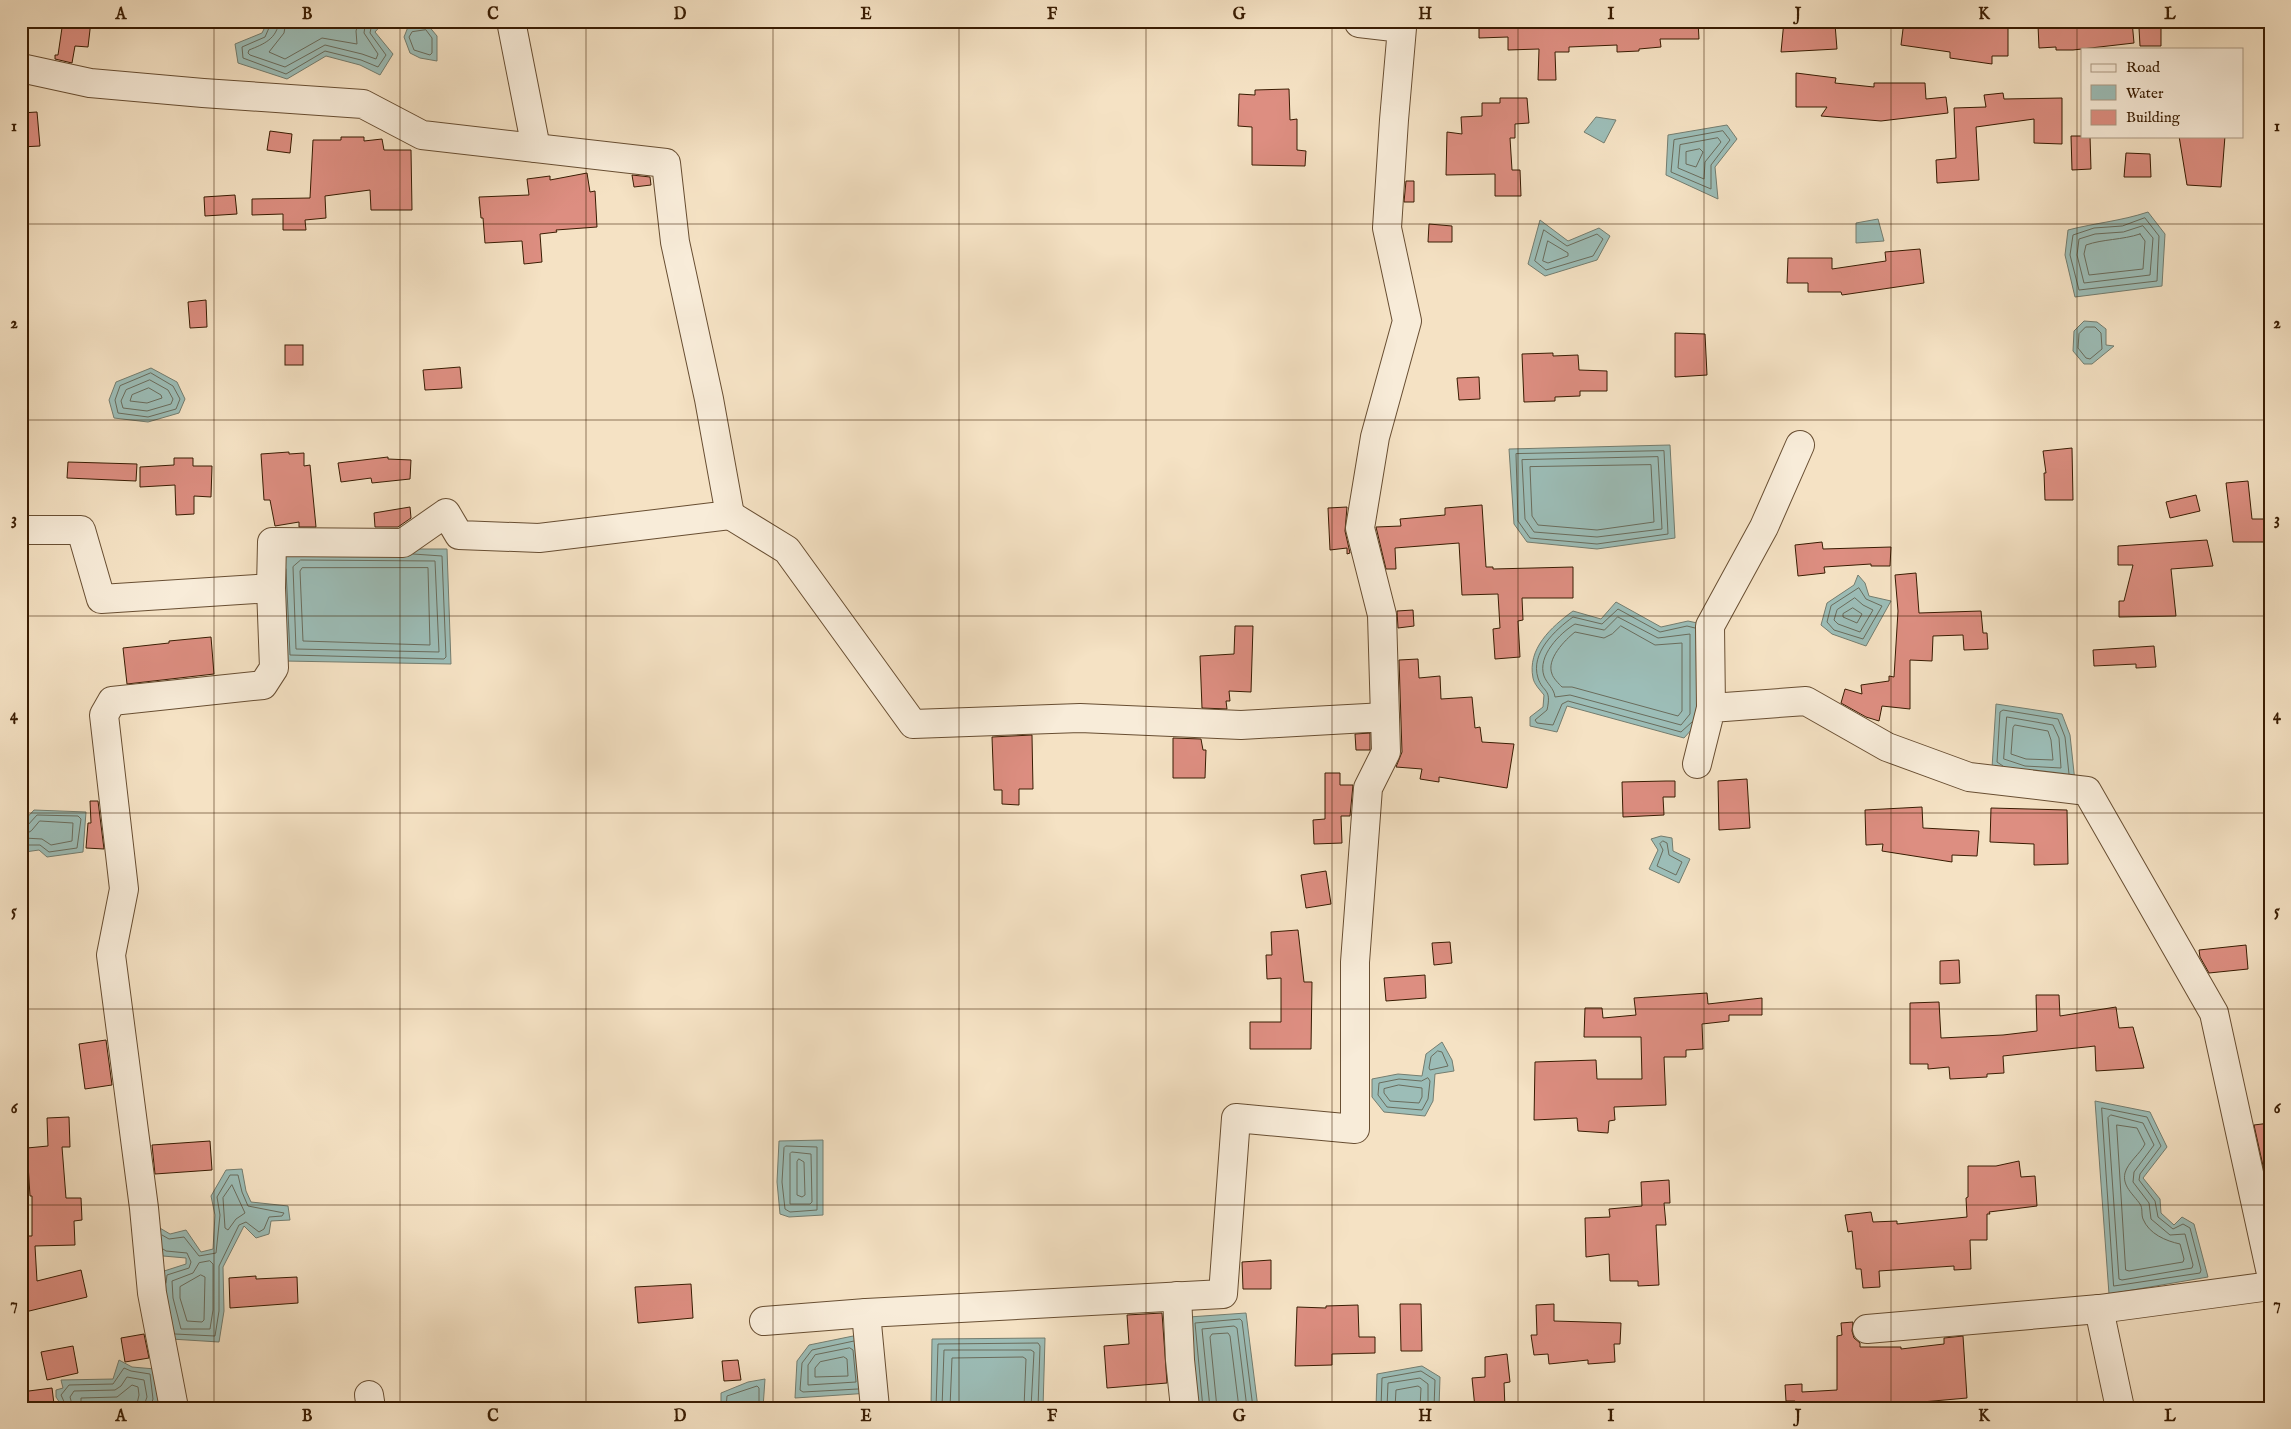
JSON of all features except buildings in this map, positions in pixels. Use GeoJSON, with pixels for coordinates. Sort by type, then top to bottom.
{"type":"FeatureCollection","features":[{"type":"Feature","properties":{"kind":"street"},"geometry":{"type":"LineString","coordinates":[[511,21],[536,148]]}},
{"type":"Feature","properties":{"kind":"street"},"geometry":{"type":"LineString","coordinates":[[764,1321],[866,1313],[1223,1294],[1236,1118],[1355,1129],[1355,962],[1368,788],[1386,752],[1382,615],[1360,528],[1375,437],[1406,320],[1387,228],[1402,28],[1359,23],[1359,21]]}},
{"type":"Feature","properties":{"kind":"street"},"geometry":{"type":"LineString","coordinates":[[21,68],[90,83],[363,104],[422,135],[666,164],[675,242],[710,399],[730,515]]}},
{"type":"Feature","properties":{"kind":"street"},"geometry":{"type":"LineString","coordinates":[[1697,764],[1712,708],[1710,626],[1764,527],[1800,445]]}},
{"type":"Feature","properties":{"kind":"street"},"geometry":{"type":"LineString","coordinates":[[174,1408],[152,1293],[144,1208],[110,955],[124,889],[104,715],[112,701],[263,685],[274,668],[271,588],[272,542],[403,543],[446,512],[459,535],[539,538],[730,515],[786,550],[913,724],[1080,718],[1241,725],[1385,717]]}},
{"type":"Feature","properties":{"kind":"street"},"geometry":{"type":"LineString","coordinates":[[21,530],[81,530],[101,599],[271,588]]}},
{"type":"Feature","properties":{"kind":"street"},"geometry":{"type":"LineString","coordinates":[[1712,708],[1806,701],[1887,747],[1969,777],[2087,791],[2214,1013],[2270,1269]]}},
{"type":"Feature","properties":{"kind":"street"},"geometry":{"type":"LineString","coordinates":[[2098,1309],[1867,1329],[1984,1319],[2098,1309],[2270,1286]]}},
{"type":"Feature","properties":{"kind":"street"},"geometry":{"type":"LineString","coordinates":[[1177,1296],[1180,1360],[1185,1408]]}},
{"type":"Feature","properties":{"kind":"street"},"geometry":{"type":"LineString","coordinates":[[2098,1309],[2120,1408]]}},
{"type":"Feature","properties":{"kind":"street"},"geometry":{"type":"LineString","coordinates":[[866,1313],[875,1408]]}},
{"type":"Feature","properties":{"kind":"water"},"geometry":{"type":"Polygon","coordinates":[[[268,21],[385,21],[375,32],[393,54],[380,75],[360,65],[326,56],[287,79],[238,63],[235,44],[262,33],[268,21]]]}},
{"type":"Feature","properties":{"kind":"water"},"geometry":{"type":"Polygon","coordinates":[[[427,24],[437,36],[437,61],[420,58],[410,53],[404,37],[408,27],[427,24]]]}},
{"type":"Feature","properties":{"kind":"water"},"geometry":{"type":"Polygon","coordinates":[[[1596,117],[1616,120],[1604,143],[1584,132],[1596,117]]]}},
{"type":"Feature","properties":{"kind":"water"},"geometry":{"type":"Polygon","coordinates":[[[1727,125],[1737,139],[1715,167],[1718,199],[1666,175],[1668,135],[1727,125]]]}},
{"type":"Feature","properties":{"kind":"water"},"geometry":{"type":"Polygon","coordinates":[[[2148,212],[2165,234],[2162,286],[2075,297],[2065,255],[2068,230],[2148,212]]]}},
{"type":"Feature","properties":{"kind":"water"},"geometry":{"type":"Polygon","coordinates":[[[1878,219],[1884,241],[1856,243],[1856,223],[1878,219]]]}},
{"type":"Feature","properties":{"kind":"water"},"geometry":{"type":"Polygon","coordinates":[[[1540,220],[1568,241],[1599,228],[1610,236],[1597,260],[1545,276],[1528,264],[1540,220]]]}},
{"type":"Feature","properties":{"kind":"water"},"geometry":{"type":"Polygon","coordinates":[[[2084,321],[2097,322],[2106,329],[2106,345],[2114,346],[2092,364],[2084,364],[2073,351],[2074,331],[2084,321]]]}},
{"type":"Feature","properties":{"kind":"water"},"geometry":{"type":"Polygon","coordinates":[[[151,368],[177,382],[185,399],[179,413],[148,422],[114,418],[109,400],[116,382],[151,368]]]}},
{"type":"Feature","properties":{"kind":"water"},"geometry":{"type":"Polygon","coordinates":[[[1670,445],[1675,538],[1597,549],[1527,542],[1514,524],[1509,449],[1670,445]]]}},
{"type":"Feature","properties":{"kind":"water"},"geometry":{"type":"Polygon","coordinates":[[[297,549],[447,549],[451,664],[284,661],[281,560],[297,549]]]}},
{"type":"Feature","properties":{"kind":"water"},"geometry":{"type":"Polygon","coordinates":[[[1858,575],[1865,583],[1869,596],[1891,601],[1866,646],[1832,634],[1821,625],[1827,603],[1854,585],[1858,575]]]}},
{"type":"Feature","properties":{"kind":"water"},"geometry":{"type":"Polygon","coordinates":[[[1616,602],[1661,627],[1688,621],[1702,624],[1701,719],[1684,738],[1567,706],[1557,732],[1530,726],[1530,717],[1543,707],[1544,695],[1534,680],[1532,667],[1537,648],[1542,640],[1573,611],[1601,619],[1616,602]]]}},
{"type":"Feature","properties":{"kind":"water"},"geometry":{"type":"Polygon","coordinates":[[[1996,704],[2062,714],[2070,735],[2075,782],[1992,768],[1996,704]]]}},
{"type":"Feature","properties":{"kind":"water"},"geometry":{"type":"Polygon","coordinates":[[[34,810],[86,812],[83,852],[47,857],[39,850],[25,852],[21,848],[21,824],[34,810]]]}},
{"type":"Feature","properties":{"kind":"water"},"geometry":{"type":"Polygon","coordinates":[[[1661,836],[1672,838],[1673,851],[1690,859],[1679,883],[1649,869],[1658,850],[1651,839],[1661,836]]]}},
{"type":"Feature","properties":{"kind":"water"},"geometry":{"type":"Polygon","coordinates":[[[1442,1042],[1452,1060],[1454,1071],[1435,1074],[1433,1101],[1425,1116],[1384,1112],[1372,1097],[1372,1079],[1398,1074],[1422,1076],[1426,1054],[1442,1042]]]}},
{"type":"Feature","properties":{"kind":"water"},"geometry":{"type":"Polygon","coordinates":[[[2095,1101],[2150,1112],[2167,1147],[2143,1178],[2160,1199],[2161,1213],[2174,1225],[2182,1217],[2194,1224],[2208,1277],[2109,1294],[2095,1101]]]}},
{"type":"Feature","properties":{"kind":"water"},"geometry":{"type":"Polygon","coordinates":[[[823,1140],[823,1215],[789,1217],[780,1214],[777,1182],[779,1141],[823,1140]]]}},
{"type":"Feature","properties":{"kind":"water"},"geometry":{"type":"Polygon","coordinates":[[[242,1169],[246,1191],[251,1202],[288,1206],[290,1220],[271,1221],[269,1234],[256,1238],[244,1226],[223,1267],[224,1311],[219,1342],[171,1339],[161,1272],[186,1264],[186,1258],[163,1256],[151,1242],[153,1224],[170,1234],[186,1230],[201,1252],[213,1249],[215,1215],[211,1196],[226,1170],[242,1169]]]}},
{"type":"Feature","properties":{"kind":"water"},"geometry":{"type":"Polygon","coordinates":[[[1246,1313],[1258,1408],[1198,1406],[1189,1317],[1246,1313]]]}},
{"type":"Feature","properties":{"kind":"water"},"geometry":{"type":"Polygon","coordinates":[[[863,1334],[870,1393],[795,1398],[797,1361],[809,1345],[863,1334]]]}},
{"type":"Feature","properties":{"kind":"water"},"geometry":{"type":"Polygon","coordinates":[[[1045,1338],[1043,1408],[931,1408],[932,1339],[1045,1338]]]}},
{"type":"Feature","properties":{"kind":"water"},"geometry":{"type":"Polygon","coordinates":[[[119,1360],[132,1367],[155,1369],[159,1403],[152,1408],[62,1406],[56,1397],[56,1390],[63,1388],[61,1380],[113,1379],[119,1360]]]}},
{"type":"Feature","properties":{"kind":"water"},"geometry":{"type":"Polygon","coordinates":[[[1422,1366],[1440,1377],[1439,1408],[1376,1408],[1377,1374],[1422,1366]]]}},
{"type":"Feature","properties":{"kind":"water"},"geometry":{"type":"Polygon","coordinates":[[[765,1379],[763,1408],[721,1408],[721,1393],[748,1382],[765,1379]]]}}]}
